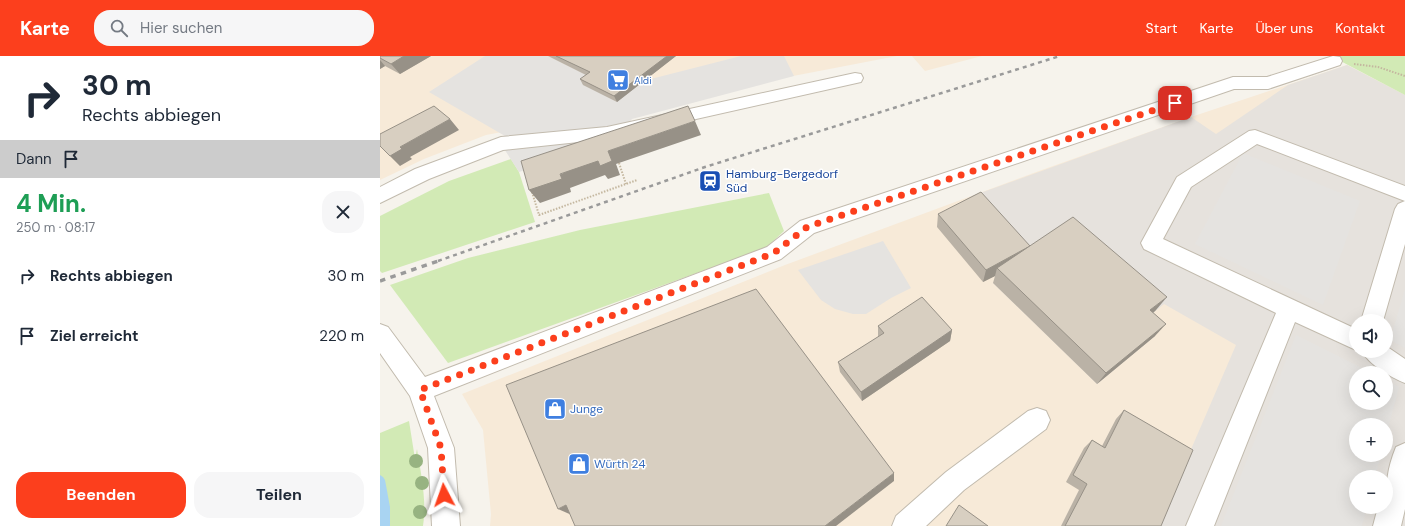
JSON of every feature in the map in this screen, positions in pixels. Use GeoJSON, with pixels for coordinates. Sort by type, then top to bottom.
{"type":"FeatureCollection","features":[{"type":"Feature","properties":{"kind":"street"},"geometry":{"type":"LineString","coordinates":[[420,390],[774,253],[807,227],[1233,83],[1268,83],[1334,61]]}},
{"type":"Feature","properties":{"kind":"street"},"geometry":{"type":"LineString","coordinates":[[380,196],[422,174],[501,144],[608,133],[855,78]]}},
{"type":"Feature","properties":{"kind":"street"},"geometry":{"type":"LineString","coordinates":[[1349,337],[1151,243],[1184,182],[1255,136],[1405,194]]}},
{"type":"Feature","properties":{"kind":"street"},"geometry":{"type":"LineString","coordinates":[[1375,314],[1397,268],[1405,209]]}},
{"type":"Feature","properties":{"kind":"street"},"geometry":{"type":"LineString","coordinates":[[1200,526],[1289,309]]}},
{"type":"Feature","properties":{"kind":"street"},"geometry":{"type":"LineString","coordinates":[[380,334],[420,390],[441,448],[446,526]]}},
{"type":"Feature","properties":{"kind":"street"},"geometry":{"type":"LineString","coordinates":[[1384,358],[1405,372]]}},
{"type":"Feature","properties":{"kind":"street"},"geometry":{"type":"LineString","coordinates":[[906,526],[956,481],[1037,420]]}},
{"type":"Feature","properties":{"kind":"street"},"geometry":{"type":"LineString","coordinates":[[1387,526],[1405,456]]}},
{"type":"Feature","properties":{"kind":"path"},"geometry":{"type":"LineString","coordinates":[[1334,61],[1378,67],[1405,76]]}},
{"type":"Feature","properties":{"kind":"path"},"geometry":{"type":"LineString","coordinates":[[619,163],[626,184]]}},
{"type":"Feature","properties":{"kind":"path"},"geometry":{"type":"LineString","coordinates":[[530,185],[539,215],[637,180]]}},
{"type":"Feature","properties":{"kind":"shaded area"},"geometry":{"type":"Polygon","coordinates":[[[380,56],[897,56],[486,135],[424,159],[380,180],[380,56]]]}},
{"type":"Feature","properties":{"kind":"shaded area"},"geometry":{"type":"Polygon","coordinates":[[[485,56],[548,56],[593,78],[643,81],[741,56],[784,56],[794,76],[632,119],[613,142],[519,172],[501,144],[505,136],[429,92],[485,56]]]}},
{"type":"Feature","properties":{"kind":"shaded area"},"geometry":{"type":"Polygon","coordinates":[[[912,56],[982,56],[925,71],[912,56]]]}},
{"type":"Feature","properties":{"kind":"shaded area"},"geometry":{"type":"Polygon","coordinates":[[[1347,65],[1405,95],[1405,526],[490,526],[491,514],[483,430],[462,394],[785,265],[1039,171],[1191,117],[1347,65]]]}},
{"type":"Feature","properties":{"kind":"shaded area"},"geometry":{"type":"Polygon","coordinates":[[[1347,65],[1405,95],[1405,526],[1158,526],[1236,345],[1164,304],[1140,324],[1155,336],[1097,384],[993,283],[1027,258],[972,196],[1191,117],[1216,134],[1288,85],[1347,65]]]}},
{"type":"Feature","properties":{"kind":"shaded area"},"geometry":{"type":"Polygon","coordinates":[[[1243,153],[1360,201],[1323,305],[1195,244],[1243,153]]]}},
{"type":"Feature","properties":{"kind":"shaded area"},"geometry":{"type":"Polygon","coordinates":[[[883,241],[911,288],[891,298],[866,314],[853,314],[835,309],[821,300],[798,270],[883,241]]]}},
{"type":"Feature","properties":{"kind":"shaded area"},"geometry":{"type":"Polygon","coordinates":[[[1405,289],[1405,348],[1393,342],[1393,330],[1405,289]]]}},
{"type":"Feature","properties":{"kind":"shaded area"},"geometry":{"type":"Polygon","coordinates":[[[1296,335],[1358,366],[1349,366],[1349,410],[1393,410],[1391,418],[1349,418],[1349,462],[1379,462],[1377,470],[1349,470],[1349,514],[1365,514],[1362,526],[1221,526],[1296,335]]]}},
{"type":"Feature","properties":{"kind":"shaded area"},"geometry":{"type":"Polygon","coordinates":[[[1393,384],[1399,387],[1393,410],[1393,384]]]}},
{"type":"Feature","properties":{"kind":"green space"},"geometry":{"type":"Polygon","coordinates":[[[1331,56],[1405,56],[1405,95],[1331,56]]]}},
{"type":"Feature","properties":{"kind":"green space"},"geometry":{"type":"Polygon","coordinates":[[[511,159],[519,172],[535,222],[382,273],[380,271],[380,216],[449,181],[511,159]]]}},
{"type":"Feature","properties":{"kind":"green space"},"geometry":{"type":"Polygon","coordinates":[[[769,193],[784,231],[766,248],[448,363],[390,285],[468,258],[580,230],[769,193]]]}},
{"type":"Feature","properties":{"kind":"green space"},"geometry":{"type":"Polygon","coordinates":[[[409,421],[415,459],[417,449],[422,478],[424,497],[423,526],[380,526],[380,433],[409,421]]]}},
{"type":"Feature","properties":{"kind":"building"},"geometry":{"type":"Polygon","coordinates":[[[380,56],[404,56],[391,64],[380,58],[380,56]]]}},
{"type":"Feature","properties":{"kind":"building","name":"Aldi"},"geometry":{"type":"Polygon","coordinates":[[[556,56],[667,56],[614,96],[580,79],[590,72],[556,56]]]}},
{"type":"Feature","properties":{"kind":"building"},"geometry":{"type":"Polygon","coordinates":[[[434,106],[450,119],[400,147],[402,149],[390,156],[380,146],[380,134],[434,106]]]}},
{"type":"Feature","properties":{"kind":"building"},"geometry":{"type":"Polygon","coordinates":[[[688,106],[695,121],[608,151],[612,161],[600,166],[598,161],[560,174],[562,179],[529,190],[521,161],[688,106]]]}},
{"type":"Feature","properties":{"kind":"building"},"geometry":{"type":"Polygon","coordinates":[[[981,192],[1030,246],[986,270],[938,214],[981,192]]]}},
{"type":"Feature","properties":{"kind":"building"},"geometry":{"type":"Polygon","coordinates":[[[1073,217],[1167,297],[1150,310],[1166,324],[1106,373],[997,268],[1073,217]]]}},
{"type":"Feature","properties":{"kind":"building"},"geometry":{"type":"Polygon","coordinates":[[[756,289],[894,473],[825,526],[575,526],[566,505],[558,509],[506,385],[756,289]]]}},
{"type":"Feature","properties":{"kind":"building"},"geometry":{"type":"Polygon","coordinates":[[[922,297],[952,330],[861,392],[838,362],[884,333],[878,326],[922,297]]]}},
{"type":"Feature","properties":{"kind":"building"},"geometry":{"type":"Polygon","coordinates":[[[1124,410],[1193,450],[1161,526],[1065,526],[1087,484],[1073,475],[1092,440],[1105,448],[1124,410]]]}},
{"type":"Feature","properties":{"kind":"building"},"geometry":{"type":"Polygon","coordinates":[[[959,505],[988,526],[946,526],[959,505]]]}},
{"type":"Feature","properties":{"kind":"waterway"},"geometry":{"type":"LineString","coordinates":[[380,480],[385,507],[385,526]]}},
{"type":"Feature","properties":{"kind":"railway"},"geometry":{"type":"LineString","coordinates":[[438,261],[705,167],[1060,56]]}},
{"type":"Feature","properties":{"kind":"railway"},"geometry":{"type":"LineString","coordinates":[[380,281],[441,260]]}},
{"type":"Feature","properties":{"kind":"place","name":"Aldi"},"geometry":{"type":"Point","coordinates":[618,80]}},
{"type":"Feature","properties":{"kind":"place","name":"Hamburg-Bergedorf Süd"},"geometry":{"type":"Point","coordinates":[710,181]}},
{"type":"Feature","properties":{"kind":"place","name":"Junge"},"geometry":{"type":"Point","coordinates":[555,409]}},
{"type":"Feature","properties":{"kind":"place","name":"Würth 24"},"geometry":{"type":"Point","coordinates":[579,464]}},
{"type":"Feature","properties":{"kind":"route"},"geometry":{"type":"LineString","coordinates":[[444,495],[441,448],[420,390],[774,253],[807,227],[1175,103]]}}]}
